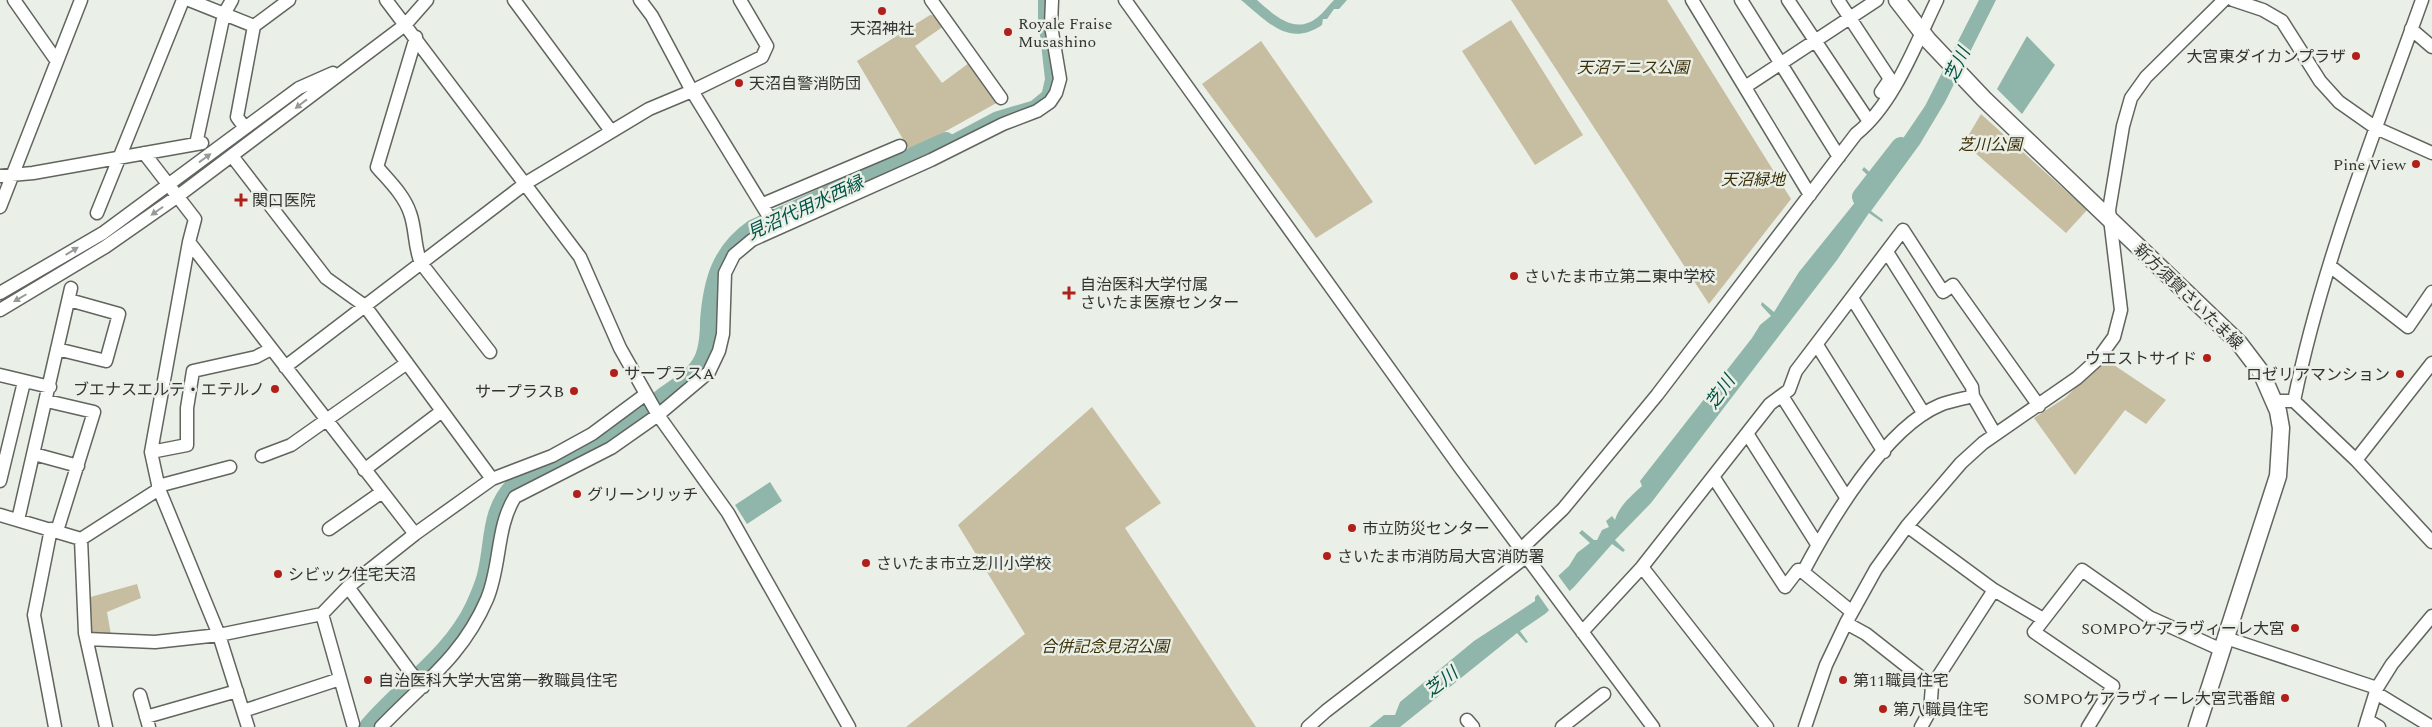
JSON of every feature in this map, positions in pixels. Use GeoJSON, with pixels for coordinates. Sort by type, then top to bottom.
{"type":"FeatureCollection","features":[{"type":"Feature","properties":{"kind":"main road","name":"新方須賀さいたま線"},"geometry":{"type":"LineString","coordinates":[[1897,0],[1925,36],[1984,99],[2239,343],[2261,372],[2275,401],[2281,428],[2278,476],[2197,727]]}},
{"type":"Feature","properties":{"kind":"street"},"geometry":{"type":"LineString","coordinates":[[14,0],[56,60]]}},
{"type":"Feature","properties":{"kind":"street"},"geometry":{"type":"LineString","coordinates":[[0,207],[81,0]]}},
{"type":"Feature","properties":{"kind":"street"},"geometry":{"type":"LineString","coordinates":[[97,213],[183,0]]}},
{"type":"Feature","properties":{"kind":"street"},"geometry":{"type":"LineString","coordinates":[[189,0],[254,26]]}},
{"type":"Feature","properties":{"kind":"street"},"geometry":{"type":"LineString","coordinates":[[0,176],[13,176],[199,143],[224,14],[232,0]]}},
{"type":"Feature","properties":{"kind":"street"},"geometry":{"type":"LineString","coordinates":[[245,128],[237,117],[254,26],[289,0]]}},
{"type":"Feature","properties":{"kind":"street"},"geometry":{"type":"LineString","coordinates":[[386,0],[526,183],[580,258],[620,348],[658,415],[728,513],[849,727]]}},
{"type":"Feature","properties":{"kind":"street"},"geometry":{"type":"LineString","coordinates":[[0,310],[105,247],[178,196],[405,25],[428,0]]}},
{"type":"Feature","properties":{"kind":"street"},"geometry":{"type":"LineString","coordinates":[[514,0],[611,130]]}},
{"type":"Feature","properties":{"kind":"street"},"geometry":{"type":"LineString","coordinates":[[640,0],[652,16],[692,91],[776,228]]}},
{"type":"Feature","properties":{"kind":"street"},"geometry":{"type":"LineString","coordinates":[[285,367],[526,183],[611,130],[649,109],[692,91],[762,57],[767,46],[740,0]]}},
{"type":"Feature","properties":{"kind":"street"},"geometry":{"type":"LineString","coordinates":[[931,0],[1001,98]]}},
{"type":"Feature","properties":{"kind":"street"},"geometry":{"type":"LineString","coordinates":[[381,727],[423,686],[467,638],[488,598],[498,563],[506,510],[515,496],[591,460],[658,415],[709,372],[721,343],[725,273],[734,255],[752,240],[776,228],[931,160],[1003,124],[1036,111],[1050,102],[1056,93],[1060,80],[1051,26],[1052,0]]}},
{"type":"Feature","properties":{"kind":"street"},"geometry":{"type":"LineString","coordinates":[[1125,0],[1459,466],[1653,727]]}},
{"type":"Feature","properties":{"kind":"street"},"geometry":{"type":"LineString","coordinates":[[1692,0],[1810,195]]}},
{"type":"Feature","properties":{"kind":"street"},"geometry":{"type":"LineString","coordinates":[[1741,0],[1839,156]]}},
{"type":"Feature","properties":{"kind":"street"},"geometry":{"type":"LineString","coordinates":[[1788,0],[1866,117]]}},
{"type":"Feature","properties":{"kind":"street"},"geometry":{"type":"LineString","coordinates":[[1308,727],[1527,555],[1658,395],[1856,134],[1890,79],[1838,0]]}},
{"type":"Feature","properties":{"kind":"street"},"geometry":{"type":"LineString","coordinates":[[1745,87],[1877,0]]}},
{"type":"Feature","properties":{"kind":"street"},"geometry":{"type":"LineString","coordinates":[[1856,134],[1869,123],[1896,84],[1925,36],[1937,0]]}},
{"type":"Feature","properties":{"kind":"street"},"geometry":{"type":"LineString","coordinates":[[1805,727],[1826,665],[1846,623],[1876,570],[1908,526],[1961,463],[1995,434],[2078,378],[2098,359],[2114,337],[2121,310],[2112,222],[2109,210],[2123,126],[2130,98],[2146,76],[2224,0]]}},
{"type":"Feature","properties":{"kind":"street"},"geometry":{"type":"LineString","coordinates":[[2233,0],[2263,10],[2282,21],[2320,81],[2339,102],[2376,128],[2432,152]]}},
{"type":"Feature","properties":{"kind":"street"},"geometry":{"type":"LineString","coordinates":[[2294,401],[2302,360],[2330,266],[2376,128],[2422,0]]}},
{"type":"Feature","properties":{"kind":"street"},"geometry":{"type":"LineString","coordinates":[[2411,30],[2432,47]]}},
{"type":"Feature","properties":{"kind":"street"},"geometry":{"type":"LineString","coordinates":[[416,38],[378,167],[400,194],[410,213],[416,252],[421,263],[490,352]]}},
{"type":"Feature","properties":{"kind":"street"},"geometry":{"type":"LineString","coordinates":[[0,293],[102,233],[299,88],[354,63]]}},
{"type":"Feature","properties":{"kind":"street"},"geometry":{"type":"LineString","coordinates":[[763,205],[900,146]]}},
{"type":"Feature","properties":{"kind":"street"},"geometry":{"type":"LineString","coordinates":[[144,153],[195,219],[189,242],[151,452],[158,487],[220,635],[248,727]]}},
{"type":"Feature","properties":{"kind":"street"},"geometry":{"type":"LineString","coordinates":[[232,156],[326,278],[366,306],[492,479]]}},
{"type":"Feature","properties":{"kind":"street"},"geometry":{"type":"LineString","coordinates":[[1579,628],[1642,567],[1748,435],[1770,404],[1789,390],[1796,371],[1903,230],[1944,292],[1953,285],[2039,406]]}},
{"type":"Feature","properties":{"kind":"street"},"geometry":{"type":"LineString","coordinates":[[189,242],[415,534]]}},
{"type":"Feature","properties":{"kind":"street"},"geometry":{"type":"LineString","coordinates":[[1887,252],[1972,387],[1973,396],[1995,434]]}},
{"type":"Feature","properties":{"kind":"street"},"geometry":{"type":"LineString","coordinates":[[2330,266],[2408,326],[2432,292]]}},
{"type":"Feature","properties":{"kind":"street"},"geometry":{"type":"LineString","coordinates":[[18,520],[47,401],[57,349],[70,294],[119,314],[106,361],[57,349]]}},
{"type":"Feature","properties":{"kind":"street"},"geometry":{"type":"LineString","coordinates":[[1852,298],[1924,414]]}},
{"type":"Feature","properties":{"kind":"street"},"geometry":{"type":"LineString","coordinates":[[1817,345],[1884,452]]}},
{"type":"Feature","properties":{"kind":"street"},"geometry":{"type":"LineString","coordinates":[[151,452],[187,445],[187,408],[193,371],[256,357],[271,348]]}},
{"type":"Feature","properties":{"kind":"street"},"geometry":{"type":"LineString","coordinates":[[262,456],[291,445],[407,363]]}},
{"type":"Feature","properties":{"kind":"street"},"geometry":{"type":"LineString","coordinates":[[2356,460],[2432,363]]}},
{"type":"Feature","properties":{"kind":"street"},"geometry":{"type":"LineString","coordinates":[[0,375],[50,387]]}},
{"type":"Feature","properties":{"kind":"street"},"geometry":{"type":"LineString","coordinates":[[0,481],[3,459],[24,382]]}},
{"type":"Feature","properties":{"kind":"street"},"geometry":{"type":"LineString","coordinates":[[87,639],[154,642],[220,635],[322,614],[348,587],[415,534],[492,479],[552,456],[592,434],[646,394]]}},
{"type":"Feature","properties":{"kind":"street"},"geometry":{"type":"LineString","coordinates":[[1782,396],[1846,497]]}},
{"type":"Feature","properties":{"kind":"street"},"geometry":{"type":"LineString","coordinates":[[1803,571],[1846,497],[1907,427],[1924,414],[1941,405],[1973,396]]}},
{"type":"Feature","properties":{"kind":"street"},"geometry":{"type":"LineString","coordinates":[[47,401],[94,412],[78,466],[54,530],[34,615],[55,727]]}},
{"type":"Feature","properties":{"kind":"street"},"geometry":{"type":"LineString","coordinates":[[2275,401],[2294,401],[2356,460],[2432,542]]}},
{"type":"Feature","properties":{"kind":"street"},"geometry":{"type":"LineString","coordinates":[[364,470],[442,411]]}},
{"type":"Feature","properties":{"kind":"street"},"geometry":{"type":"LineString","coordinates":[[1748,435],[1817,544]]}},
{"type":"Feature","properties":{"kind":"street"},"geometry":{"type":"LineString","coordinates":[[34,454],[78,466]]}},
{"type":"Feature","properties":{"kind":"street"},"geometry":{"type":"LineString","coordinates":[[81,539],[158,487],[230,467]]}},
{"type":"Feature","properties":{"kind":"street"},"geometry":{"type":"LineString","coordinates":[[1714,478],[1786,588],[1798,570],[1803,571],[1852,612]]}},
{"type":"Feature","properties":{"kind":"street"},"geometry":{"type":"LineString","coordinates":[[329,529],[382,492]]}},
{"type":"Feature","properties":{"kind":"street"},"geometry":{"type":"LineString","coordinates":[[0,515],[81,539]]}},
{"type":"Feature","properties":{"kind":"street"},"geometry":{"type":"LineString","coordinates":[[1908,526],[1994,590],[2043,619]]}},
{"type":"Feature","properties":{"kind":"street"},"geometry":{"type":"LineString","coordinates":[[81,539],[87,639],[106,727]]}},
{"type":"Feature","properties":{"kind":"street"},"geometry":{"type":"LineString","coordinates":[[1642,567],[1767,727]]}},
{"type":"Feature","properties":{"kind":"street"},"geometry":{"type":"LineString","coordinates":[[2088,727],[2113,686],[2034,632],[2082,570],[2149,617],[2224,644],[2376,690],[2432,727]]}},
{"type":"Feature","properties":{"kind":"street"},"geometry":{"type":"LineString","coordinates":[[348,587],[411,673],[423,686]]}},
{"type":"Feature","properties":{"kind":"street"},"geometry":{"type":"LineString","coordinates":[[1921,727],[1930,711],[1932,686],[1994,590]]}},
{"type":"Feature","properties":{"kind":"street"},"geometry":{"type":"LineString","coordinates":[[322,614],[353,724]]}},
{"type":"Feature","properties":{"kind":"street"},"geometry":{"type":"LineString","coordinates":[[2379,727],[2366,723],[2376,690],[2392,664],[2432,616]]}},
{"type":"Feature","properties":{"kind":"street"},"geometry":{"type":"LineString","coordinates":[[1846,623],[1866,634],[1932,686]]}},
{"type":"Feature","properties":{"kind":"street"},"geometry":{"type":"LineString","coordinates":[[243,711],[340,679]]}},
{"type":"Feature","properties":{"kind":"street"},"geometry":{"type":"LineString","coordinates":[[140,695],[148,722],[237,692]]}},
{"type":"Feature","properties":{"kind":"street"},"geometry":{"type":"LineString","coordinates":[[1562,727],[1604,694]]}},
{"type":"Feature","properties":{"kind":"green space","name":"天沼テニス公園"},"geometry":{"type":"Polygon","coordinates":[[[1511,0],[1667,0],[1791,199],[1709,304],[1511,0]]]}},
{"type":"Feature","properties":{"kind":"green space"},"geometry":{"type":"Polygon","coordinates":[[[930,15],[937,16],[944,26],[915,46],[942,83],[969,63],[1000,101],[910,151],[857,61],[930,15]]]}},
{"type":"Feature","properties":{"kind":"green space"},"geometry":{"type":"Polygon","coordinates":[[[1511,20],[1583,135],[1535,165],[1462,51],[1511,20]]]}},
{"type":"Feature","properties":{"kind":"green space"},"geometry":{"type":"Polygon","coordinates":[[[1261,41],[1373,202],[1316,238],[1202,84],[1261,41]]]}},
{"type":"Feature","properties":{"kind":"green space","name":"芝川公園"},"geometry":{"type":"Polygon","coordinates":[[[1981,114],[2087,210],[2066,233],[1964,143],[1981,114]]]}},
{"type":"Feature","properties":{"kind":"green space"},"geometry":{"type":"Polygon","coordinates":[[[2105,359],[2166,400],[2146,424],[2125,410],[2075,475],[2034,418],[2065,398],[2105,359]]]}},
{"type":"Feature","properties":{"kind":"green space","name":"合併記念見沼公園"},"geometry":{"type":"Polygon","coordinates":[[[1092,407],[1161,503],[1125,528],[1256,727],[906,727],[1025,634],[958,525],[1092,407]]]}},
{"type":"Feature","properties":{"kind":"green space"},"geometry":{"type":"Polygon","coordinates":[[[137,584],[141,598],[107,612],[111,635],[89,634],[87,598],[137,584]]]}},
{"type":"Feature","properties":{"kind":"water"},"geometry":{"type":"Polygon","coordinates":[[[1038,0],[1047,0],[1054,77],[1051,91],[1043,103],[925,159],[921,151],[994,112],[1031,101],[1042,92],[1045,79],[1038,18],[1038,0]]]}},
{"type":"Feature","properties":{"kind":"water"},"geometry":{"type":"Polygon","coordinates":[[[1241,0],[1257,0],[1270,12],[1285,21],[1301,24],[1318,17],[1334,0],[1347,0],[1339,9],[1334,9],[1327,19],[1323,19],[1322,25],[1299,34],[1288,33],[1278,29],[1241,0]]]}},
{"type":"Feature","properties":{"kind":"water"},"geometry":{"type":"Polygon","coordinates":[[[1979,0],[1996,0],[1945,102],[1920,144],[1871,211],[1883,220],[1882,222],[1869,213],[1837,260],[1651,503],[1615,540],[1625,550],[1623,552],[1612,544],[1574,587],[1545,614],[1520,631],[1528,642],[1526,643],[1517,633],[1400,727],[1369,727],[1384,715],[1395,715],[1400,702],[1474,641],[1535,601],[1535,597],[1569,566],[1577,553],[1590,543],[1579,533],[1582,530],[1594,540],[1597,540],[1602,530],[1609,527],[1606,521],[1612,516],[1615,520],[1622,506],[1642,486],[1640,481],[1752,338],[1760,325],[1771,316],[1761,305],[1762,302],[1774,312],[1799,272],[1873,180],[1862,170],[1864,167],[1875,177],[1884,173],[1887,162],[1925,106],[1979,0]]]}},
{"type":"Feature","properties":{"kind":"water"},"geometry":{"type":"Polygon","coordinates":[[[2027,36],[2055,65],[2022,114],[1997,89],[2027,36]]]}},
{"type":"Feature","properties":{"kind":"water"},"geometry":{"type":"Polygon","coordinates":[[[770,482],[782,501],[747,524],[735,505],[770,482]]]}},
{"type":"Feature","properties":{"kind":"pier"},"geometry":{"type":"Polygon","coordinates":[[[1557,574],[1571,593],[1551,613],[1537,593],[1557,574]]]}},
{"type":"Feature","properties":{"kind":"waterway","name":"見沼代用水西縁"},"geometry":{"type":"LineString","coordinates":[[369,727],[440,656],[465,625],[486,580],[498,515],[507,496],[515,486],[604,444],[631,425],[698,370],[704,360],[707,349],[711,307],[721,269],[726,258],[743,238],[754,229],[946,142]]}},
{"type":"Feature","properties":{"kind":"waterway","name":"芝川"},"geometry":{"type":"LineString","coordinates":[[1862,197],[1901,147]]}},
{"type":"Feature","properties":{"kind":"place","name":"天沼神社"},"geometry":{"type":"Point","coordinates":[882,11]}},
{"type":"Feature","properties":{"kind":"place","name":"Royale Fraise Musashino"},"geometry":{"type":"Point","coordinates":[1008,32]}},
{"type":"Feature","properties":{"kind":"place","name":"大宮東ダイカンプラザ"},"geometry":{"type":"Point","coordinates":[2356,56]}},
{"type":"Feature","properties":{"kind":"place","name":"天沼自警消防団"},"geometry":{"type":"Point","coordinates":[739,83]}},
{"type":"Feature","properties":{"kind":"place","name":"Pine View"},"geometry":{"type":"Point","coordinates":[2416,164]}},
{"type":"Feature","properties":{"kind":"place","name":"関口医院"},"geometry":{"type":"Point","coordinates":[241,200]}},
{"type":"Feature","properties":{"kind":"place","name":"さいたま市立第二東中学校"},"geometry":{"type":"Point","coordinates":[1514,276]}},
{"type":"Feature","properties":{"kind":"place","name":"自治医科大学付属 さいたま医療センター"},"geometry":{"type":"Point","coordinates":[1069,293]}},
{"type":"Feature","properties":{"kind":"place","name":"ウエストサイド"},"geometry":{"type":"Point","coordinates":[2207,358]}},
{"type":"Feature","properties":{"kind":"place","name":"サープラスA"},"geometry":{"type":"Point","coordinates":[614,373]}},
{"type":"Feature","properties":{"kind":"place","name":"ロゼリアマンション"},"geometry":{"type":"Point","coordinates":[2400,374]}},
{"type":"Feature","properties":{"kind":"place","name":"ブエナスエルテ・エテルノ"},"geometry":{"type":"Point","coordinates":[275,389]}},
{"type":"Feature","properties":{"kind":"place","name":"サープラスB"},"geometry":{"type":"Point","coordinates":[574,391]}},
{"type":"Feature","properties":{"kind":"place","name":"グリーンリッチ"},"geometry":{"type":"Point","coordinates":[577,494]}},
{"type":"Feature","properties":{"kind":"place","name":"市立防災センター"},"geometry":{"type":"Point","coordinates":[1352,528]}},
{"type":"Feature","properties":{"kind":"place","name":"さいたま市消防局大宮消防署"},"geometry":{"type":"Point","coordinates":[1327,556]}},
{"type":"Feature","properties":{"kind":"place","name":"さいたま市立芝川小学校"},"geometry":{"type":"Point","coordinates":[866,563]}},
{"type":"Feature","properties":{"kind":"place","name":"シビック住宅天沼"},"geometry":{"type":"Point","coordinates":[278,574]}},
{"type":"Feature","properties":{"kind":"place","name":"SOMPOケアラヴィーレ大宮"},"geometry":{"type":"Point","coordinates":[2295,628]}},
{"type":"Feature","properties":{"kind":"place","name":"自治医科大学大宮第一教職員住宅"},"geometry":{"type":"Point","coordinates":[368,680]}},
{"type":"Feature","properties":{"kind":"place","name":"第11職員住宅"},"geometry":{"type":"Point","coordinates":[1843,680]}},
{"type":"Feature","properties":{"kind":"place","name":"SOMPOケアラヴィーレ大宮弐番館"},"geometry":{"type":"Point","coordinates":[2285,698]}},
{"type":"Feature","properties":{"kind":"place","name":"第八職員住宅"},"geometry":{"type":"Point","coordinates":[1883,709]}},
{"type":"Feature","properties":{"kind":"park label","name":"天沼緑地"},"geometry":{"type":"Point","coordinates":[1753,179]}}]}
